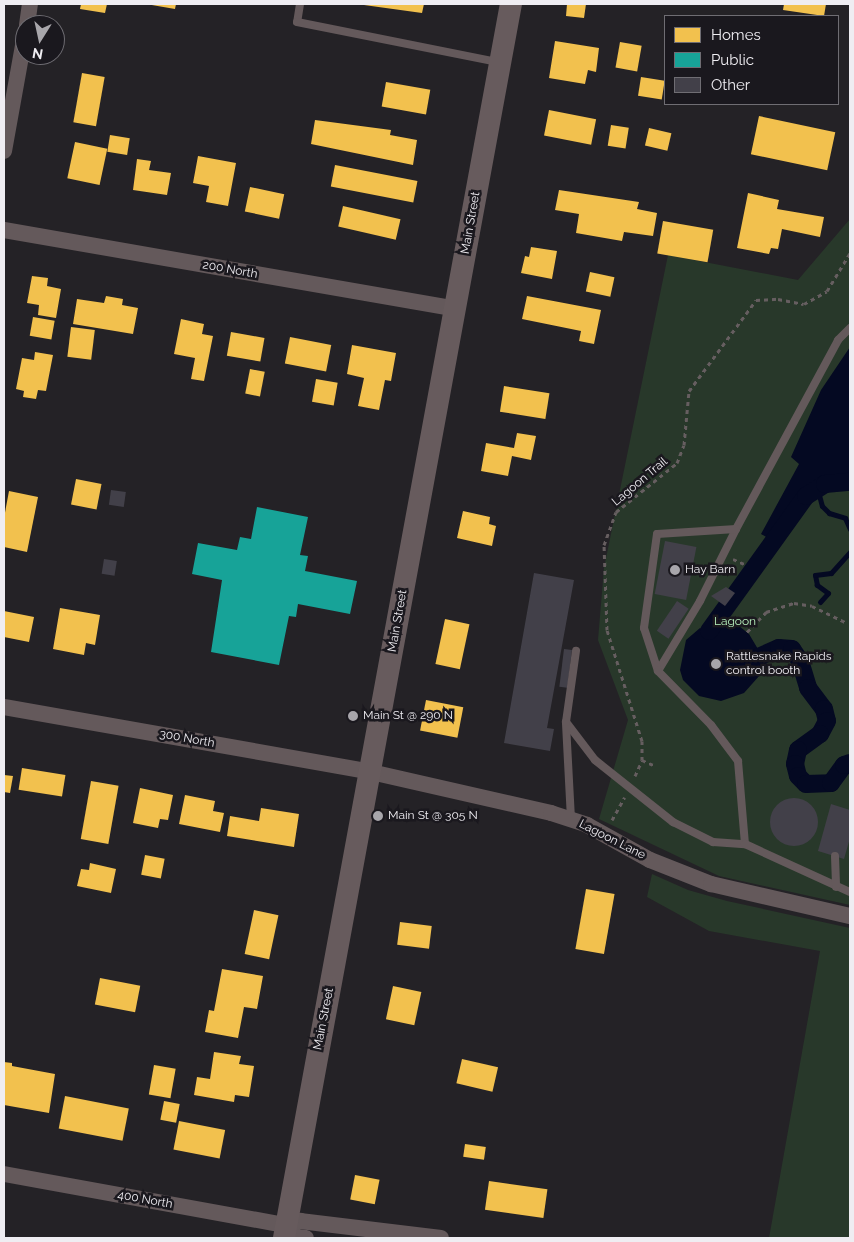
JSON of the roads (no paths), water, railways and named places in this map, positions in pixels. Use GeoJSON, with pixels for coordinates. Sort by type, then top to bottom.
{"type":"FeatureCollection","features":[{"type":"Feature","properties":{"kind":"main road","name":"Main Street"},"geometry":{"type":"LineString","coordinates":[[285,1232],[511,4]]}},
{"type":"Feature","properties":{"kind":"street"},"geometry":{"type":"LineString","coordinates":[[4,151],[19,65]]}},
{"type":"Feature","properties":{"kind":"street","name":"200 North"},"geometry":{"type":"LineString","coordinates":[[4,230],[455,309]]}},
{"type":"Feature","properties":{"kind":"street","name":"300 North"},"geometry":{"type":"LineString","coordinates":[[4,707],[371,772]]}},
{"type":"Feature","properties":{"kind":"street","name":"Lagoon Lane"},"geometry":{"type":"LineString","coordinates":[[371,772],[571,819],[605,834],[650,860],[711,884],[850,916]]}},
{"type":"Feature","properties":{"kind":"street","name":"400 North"},"geometry":{"type":"LineString","coordinates":[[4,1174],[285,1232],[296,1237],[306,1238]]}},
{"type":"Feature","properties":{"kind":"street","name":"400 North"},"geometry":{"type":"LineString","coordinates":[[285,1232],[300,1221],[357,1233],[441,1238]]}},
{"type":"Feature","properties":{"kind":"lane"},"geometry":{"type":"LineString","coordinates":[[300,4],[297,22],[501,62]]}},
{"type":"Feature","properties":{"kind":"lane"},"geometry":{"type":"LineString","coordinates":[[658,671],[700,601],[736,529],[838,340],[850,328]]}},
{"type":"Feature","properties":{"kind":"lane"},"geometry":{"type":"LineString","coordinates":[[736,529],[657,534],[644,628],[658,671],[711,725],[738,762],[745,844]]}},
{"type":"Feature","properties":{"kind":"lane"},"geometry":{"type":"LineString","coordinates":[[571,819],[566,722],[576,651]]}},
{"type":"Feature","properties":{"kind":"lane"},"geometry":{"type":"LineString","coordinates":[[566,722],[595,760],[673,822],[714,842],[745,844],[850,892]]}},
{"type":"Feature","properties":{"kind":"lane"},"geometry":{"type":"LineString","coordinates":[[835,856],[836,886]]}},
{"type":"Feature","properties":{"kind":"water"},"geometry":{"type":"Polygon","coordinates":[[[850,347],[850,476],[832,476],[814,482],[800,495],[768,538],[761,534],[799,464],[791,457],[821,390],[850,347]]]}},
{"type":"Feature","properties":{"kind":"water"},"geometry":{"type":"Polygon","coordinates":[[[719,610],[749,634],[768,666],[744,693],[721,701],[699,696],[683,680],[680,670],[686,640],[700,628],[705,631],[719,610]]]}},
{"type":"Feature","properties":{"kind":"waterway"},"geometry":{"type":"LineString","coordinates":[[709,631],[806,496],[825,484],[850,482]]}},
{"type":"Feature","properties":{"kind":"waterway"},"geometry":{"type":"LineString","coordinates":[[819,495],[822,506],[829,513],[845,518],[850,529]]}},
{"type":"Feature","properties":{"kind":"waterway"},"geometry":{"type":"LineString","coordinates":[[820,602],[828,593],[817,585],[815,575],[831,573],[850,552]]}},
{"type":"Feature","properties":{"kind":"waterway"},"geometry":{"type":"LineString","coordinates":[[747,671],[754,659],[779,648],[792,649],[800,661],[808,688],[824,709],[827,721],[820,734],[798,750],[795,764],[798,776],[806,784],[831,783],[844,765],[850,763]]}},
{"type":"Feature","properties":{"kind":"place","name":"Hay Barn"},"geometry":{"type":"Point","coordinates":[675,570]}},
{"type":"Feature","properties":{"kind":"place","name":"Rattlesnake Rapids control booth"},"geometry":{"type":"Point","coordinates":[716,664]}},
{"type":"Feature","properties":{"kind":"place","name":"Main St @ 290 N"},"geometry":{"type":"Point","coordinates":[353,716]}},
{"type":"Feature","properties":{"kind":"place","name":"Main St @ 305 N"},"geometry":{"type":"Point","coordinates":[378,816]}},
{"type":"Feature","properties":{"kind":"park label","name":"Lagoon"},"geometry":{"type":"Point","coordinates":[735,622]}}]}
